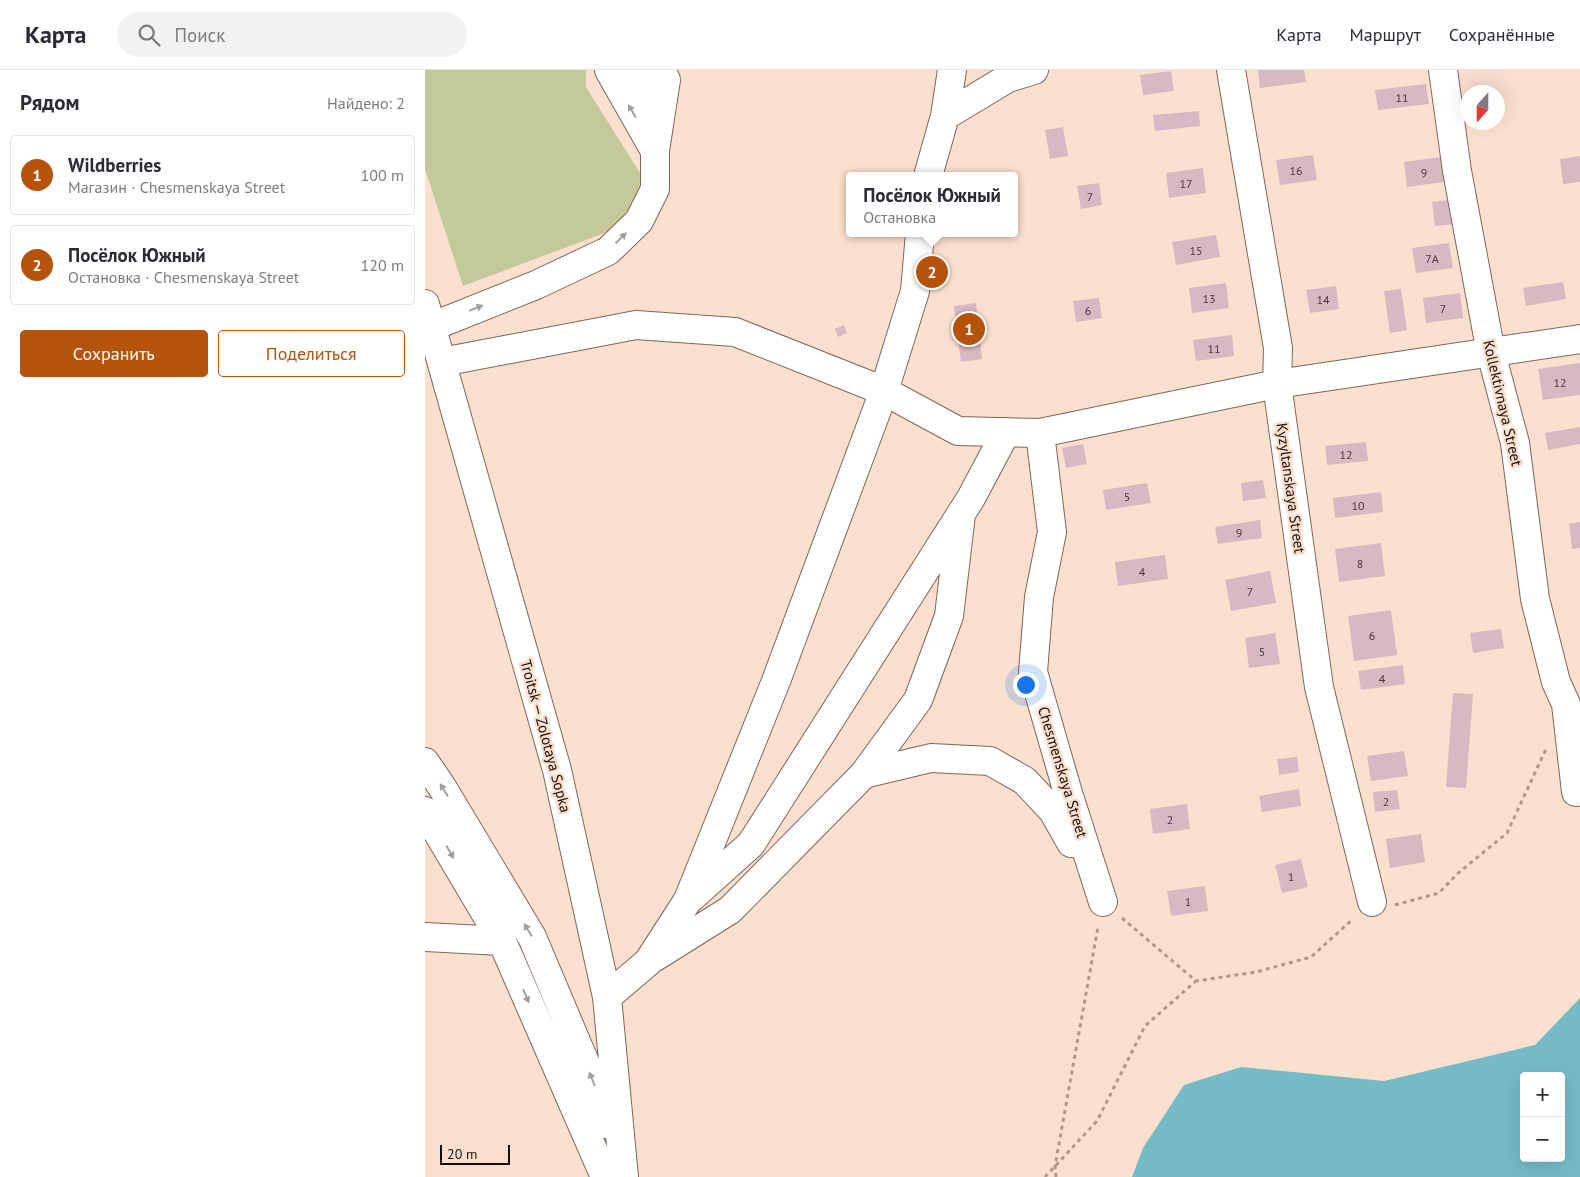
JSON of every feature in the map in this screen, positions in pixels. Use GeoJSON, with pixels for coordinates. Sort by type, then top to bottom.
{"type":"FeatureCollection","features":[{"type":"Feature","properties":{"kind":"street"},"geometry":{"type":"LineString","coordinates":[[609,70],[655,151]]}},
{"type":"Feature","properties":{"kind":"street"},"geometry":{"type":"LineString","coordinates":[[633,70],[660,118]]}},
{"type":"Feature","properties":{"kind":"street"},"geometry":{"type":"LineString","coordinates":[[428,316],[536,285],[608,251],[639,221],[655,189],[655,151],[665,80],[661,70]]}},
{"type":"Feature","properties":{"kind":"street"},"geometry":{"type":"LineString","coordinates":[[929,172],[945,116],[952,70]]}},
{"type":"Feature","properties":{"kind":"street"},"geometry":{"type":"LineString","coordinates":[[945,116],[1003,74],[1034,70]]}},
{"type":"Feature","properties":{"kind":"street","name":"Kyzyltanskaya Street"},"geometry":{"type":"LineString","coordinates":[[1231,70],[1278,348],[1277,384],[1319,687],[1372,902]]}},
{"type":"Feature","properties":{"kind":"street","name":"Kollektivnaya Street"},"geometry":{"type":"LineString","coordinates":[[1443,70],[1457,171],[1491,354],[1515,443],[1535,599],[1568,681],[1566,704],[1576,792]]}},
{"type":"Feature","properties":{"kind":"street"},"geometry":{"type":"LineString","coordinates":[[648,962],[688,900],[776,681],[884,391],[915,291],[920,237]]}},
{"type":"Feature","properties":{"kind":"street","name":"Troitsk — Zolotaya Sopka"},"geometry":{"type":"LineString","coordinates":[[428,316],[557,770],[607,997],[624,1177]]}},
{"type":"Feature","properties":{"kind":"street"},"geometry":{"type":"LineString","coordinates":[[442,362],[636,325],[735,332],[884,391],[958,431],[1040,433],[1277,384],[1491,354],[1580,339]]}},
{"type":"Feature","properties":{"kind":"street"},"geometry":{"type":"LineString","coordinates":[[688,900],[751,844],[961,514],[1006,432]]}},
{"type":"Feature","properties":{"kind":"street","name":"Chesmenskaya Street"},"geometry":{"type":"LineString","coordinates":[[1040,433],[1052,532],[1039,597],[1033,672],[1068,793],[1103,902]]}},
{"type":"Feature","properties":{"kind":"street"},"geometry":{"type":"LineString","coordinates":[[607,997],[648,962],[730,910],[864,774],[918,700],[949,616],[961,514]]}},
{"type":"Feature","properties":{"kind":"street"},"geometry":{"type":"LineString","coordinates":[[864,774],[931,758],[990,761],[1025,781],[1053,810],[1103,902]]}},
{"type":"Feature","properties":{"kind":"street"},"geometry":{"type":"LineString","coordinates":[[425,762],[443,787],[532,937],[597,1091],[617,1177]]}},
{"type":"Feature","properties":{"kind":"street"},"geometry":{"type":"LineString","coordinates":[[425,811],[503,941],[605,1177]]}},
{"type":"Feature","properties":{"kind":"street"},"geometry":{"type":"LineString","coordinates":[[425,937],[503,941]]}},
{"type":"Feature","properties":{"kind":"path"},"geometry":{"type":"LineString","coordinates":[[1045,1177],[1097,1121],[1145,1026],[1196,981],[1256,972],[1311,957],[1372,902],[1398,906],[1439,893],[1457,874],[1507,833],[1546,747]]}},
{"type":"Feature","properties":{"kind":"path"},"geometry":{"type":"LineString","coordinates":[[1103,902],[1196,981]]}},
{"type":"Feature","properties":{"kind":"path"},"geometry":{"type":"LineString","coordinates":[[1056,1177],[1055,1166],[1103,902]]}},
{"type":"Feature","properties":{"kind":"green space"},"geometry":{"type":"Polygon","coordinates":[[[425,70],[586,70],[586,87],[645,181],[630,210],[610,231],[463,286],[425,169],[425,70]]]}},
{"type":"Feature","properties":{"kind":"water"},"geometry":{"type":"Polygon","coordinates":[[[1580,998],[1580,1177],[1132,1177],[1143,1148],[1184,1085],[1241,1067],[1384,1081],[1535,1045],[1580,998]]]}},
{"type":"Feature","properties":{"kind":"building"},"geometry":{"type":"Polygon","coordinates":[[[1258,70],[1304,70],[1306,82],[1260,88],[1258,70]]]}},
{"type":"Feature","properties":{"kind":"building"},"geometry":{"type":"Polygon","coordinates":[[[1171,71],[1174,91],[1143,95],[1140,75],[1171,71]]]}},
{"type":"Feature","properties":{"kind":"building"},"geometry":{"type":"Polygon","coordinates":[[[1426,84],[1429,104],[1378,110],[1375,90],[1426,84]]]}},
{"type":"Feature","properties":{"kind":"building"},"geometry":{"type":"Polygon","coordinates":[[[1199,111],[1200,126],[1155,131],[1153,115],[1199,111]]]}},
{"type":"Feature","properties":{"kind":"building"},"geometry":{"type":"Polygon","coordinates":[[[1063,127],[1068,156],[1050,159],[1045,130],[1063,127]]]}},
{"type":"Feature","properties":{"kind":"building"},"geometry":{"type":"Polygon","coordinates":[[[1313,155],[1317,180],[1280,185],[1276,160],[1313,155]]]}},
{"type":"Feature","properties":{"kind":"building"},"geometry":{"type":"Polygon","coordinates":[[[1580,156],[1580,182],[1563,184],[1560,159],[1580,156]]]}},
{"type":"Feature","properties":{"kind":"building"},"geometry":{"type":"Polygon","coordinates":[[[1441,157],[1444,182],[1407,187],[1404,162],[1441,157]]]}},
{"type":"Feature","properties":{"kind":"building"},"geometry":{"type":"Polygon","coordinates":[[[1203,168],[1206,193],[1169,198],[1166,173],[1203,168]]]}},
{"type":"Feature","properties":{"kind":"building"},"geometry":{"type":"Polygon","coordinates":[[[1099,183],[1102,205],[1081,209],[1077,186],[1099,183]]]}},
{"type":"Feature","properties":{"kind":"building"},"geometry":{"type":"Polygon","coordinates":[[[1454,199],[1457,224],[1435,226],[1432,202],[1454,199]]]}},
{"type":"Feature","properties":{"kind":"building"},"geometry":{"type":"Polygon","coordinates":[[[1216,235],[1220,257],[1176,265],[1172,242],[1216,235]]]}},
{"type":"Feature","properties":{"kind":"building"},"geometry":{"type":"Polygon","coordinates":[[[1449,243],[1453,268],[1416,273],[1412,248],[1449,243]]]}},
{"type":"Feature","properties":{"kind":"building"},"geometry":{"type":"Polygon","coordinates":[[[946,260],[948,277],[940,278],[938,261],[946,260]]]}},
{"type":"Feature","properties":{"kind":"building"},"geometry":{"type":"Polygon","coordinates":[[[1563,282],[1566,299],[1526,306],[1523,288],[1563,282]]]}},
{"type":"Feature","properties":{"kind":"building"},"geometry":{"type":"Polygon","coordinates":[[[1226,283],[1229,308],[1192,313],[1189,288],[1226,283]]]}},
{"type":"Feature","properties":{"kind":"building"},"geometry":{"type":"Polygon","coordinates":[[[1336,286],[1339,309],[1310,313],[1306,290],[1336,286]]]}},
{"type":"Feature","properties":{"kind":"building"},"geometry":{"type":"Polygon","coordinates":[[[1401,289],[1407,330],[1390,333],[1384,291],[1401,289]]]}},
{"type":"Feature","properties":{"kind":"building"},"geometry":{"type":"Polygon","coordinates":[[[1460,293],[1463,318],[1426,323],[1423,298],[1460,293]]]}},
{"type":"Feature","properties":{"kind":"building"},"geometry":{"type":"Polygon","coordinates":[[[1099,298],[1102,318],[1076,322],[1073,301],[1099,298]]]}},
{"type":"Feature","properties":{"kind":"building"},"geometry":{"type":"Polygon","coordinates":[[[976,303],[982,359],[961,362],[954,306],[976,303]]]}},
{"type":"Feature","properties":{"kind":"building"},"geometry":{"type":"Polygon","coordinates":[[[844,325],[847,333],[838,337],[835,329],[844,325]]]}},
{"type":"Feature","properties":{"kind":"building"},"geometry":{"type":"Polygon","coordinates":[[[1232,335],[1234,356],[1196,361],[1193,340],[1232,335]]]}},
{"type":"Feature","properties":{"kind":"building"},"geometry":{"type":"Polygon","coordinates":[[[1580,363],[1580,395],[1543,400],[1538,369],[1580,363]]]}},
{"type":"Feature","properties":{"kind":"building"},"geometry":{"type":"Polygon","coordinates":[[[1580,427],[1580,444],[1548,450],[1545,433],[1580,427]]]}},
{"type":"Feature","properties":{"kind":"building"},"geometry":{"type":"Polygon","coordinates":[[[1366,442],[1368,461],[1327,465],[1325,446],[1366,442]]]}},
{"type":"Feature","properties":{"kind":"building"},"geometry":{"type":"Polygon","coordinates":[[[1083,444],[1087,464],[1066,468],[1062,448],[1083,444]]]}},
{"type":"Feature","properties":{"kind":"building"},"geometry":{"type":"Polygon","coordinates":[[[1263,480],[1266,498],[1243,501],[1241,483],[1263,480]]]}},
{"type":"Feature","properties":{"kind":"building"},"geometry":{"type":"Polygon","coordinates":[[[1147,483],[1151,503],[1106,510],[1103,490],[1147,483]]]}},
{"type":"Feature","properties":{"kind":"building"},"geometry":{"type":"Polygon","coordinates":[[[1381,492],[1383,512],[1335,518],[1333,498],[1381,492]]]}},
{"type":"Feature","properties":{"kind":"building"},"geometry":{"type":"Polygon","coordinates":[[[1260,520],[1262,538],[1218,544],[1215,527],[1260,520]]]}},
{"type":"Feature","properties":{"kind":"building"},"geometry":{"type":"Polygon","coordinates":[[[1580,522],[1580,548],[1572,549],[1569,524],[1580,522]]]}},
{"type":"Feature","properties":{"kind":"building"},"geometry":{"type":"Polygon","coordinates":[[[1381,543],[1385,576],[1339,582],[1335,549],[1381,543]]]}},
{"type":"Feature","properties":{"kind":"building"},"geometry":{"type":"Polygon","coordinates":[[[1165,555],[1168,579],[1118,586],[1115,562],[1165,555]]]}},
{"type":"Feature","properties":{"kind":"building"},"geometry":{"type":"Polygon","coordinates":[[[1270,571],[1276,603],[1231,611],[1225,580],[1270,571]]]}},
{"type":"Feature","properties":{"kind":"building"},"geometry":{"type":"Polygon","coordinates":[[[1391,610],[1397,655],[1354,661],[1348,616],[1391,610]]]}},
{"type":"Feature","properties":{"kind":"building"},"geometry":{"type":"Polygon","coordinates":[[[1501,629],[1504,648],[1473,653],[1470,633],[1501,629]]]}},
{"type":"Feature","properties":{"kind":"building"},"geometry":{"type":"Polygon","coordinates":[[[1275,633],[1280,664],[1249,668],[1245,638],[1275,633]]]}},
{"type":"Feature","properties":{"kind":"building"},"geometry":{"type":"Polygon","coordinates":[[[1403,665],[1405,684],[1361,690],[1358,671],[1403,665]]]}},
{"type":"Feature","properties":{"kind":"building"},"geometry":{"type":"Polygon","coordinates":[[[1453,693],[1473,694],[1466,788],[1446,787],[1453,693]]]}},
{"type":"Feature","properties":{"kind":"building"},"geometry":{"type":"Polygon","coordinates":[[[1404,751],[1408,776],[1371,781],[1367,756],[1404,751]]]}},
{"type":"Feature","properties":{"kind":"building"},"geometry":{"type":"Polygon","coordinates":[[[1297,757],[1299,772],[1279,775],[1277,759],[1297,757]]]}},
{"type":"Feature","properties":{"kind":"building"},"geometry":{"type":"Polygon","coordinates":[[[1299,789],[1301,806],[1262,812],[1259,796],[1299,789]]]}},
{"type":"Feature","properties":{"kind":"building"},"geometry":{"type":"Polygon","coordinates":[[[1397,790],[1400,809],[1375,812],[1373,792],[1397,790]]]}},
{"type":"Feature","properties":{"kind":"building"},"geometry":{"type":"Polygon","coordinates":[[[1187,804],[1190,829],[1153,834],[1150,809],[1187,804]]]}},
{"type":"Feature","properties":{"kind":"building"},"geometry":{"type":"Polygon","coordinates":[[[1421,834],[1425,862],[1390,868],[1386,839],[1421,834]]]}},
{"type":"Feature","properties":{"kind":"building"},"geometry":{"type":"Polygon","coordinates":[[[1301,859],[1308,887],[1282,893],[1275,865],[1301,859]]]}},
{"type":"Feature","properties":{"kind":"building"},"geometry":{"type":"Polygon","coordinates":[[[1205,886],[1208,911],[1171,916],[1167,891],[1205,886]]]}},
{"type":"Feature","properties":{"kind":"place","name":"Посёлок Южный"},"geometry":{"type":"Point","coordinates":[932,272]}},
{"type":"Feature","properties":{"kind":"place","name":"Wildberries"},"geometry":{"type":"Point","coordinates":[969,329]}}]}
